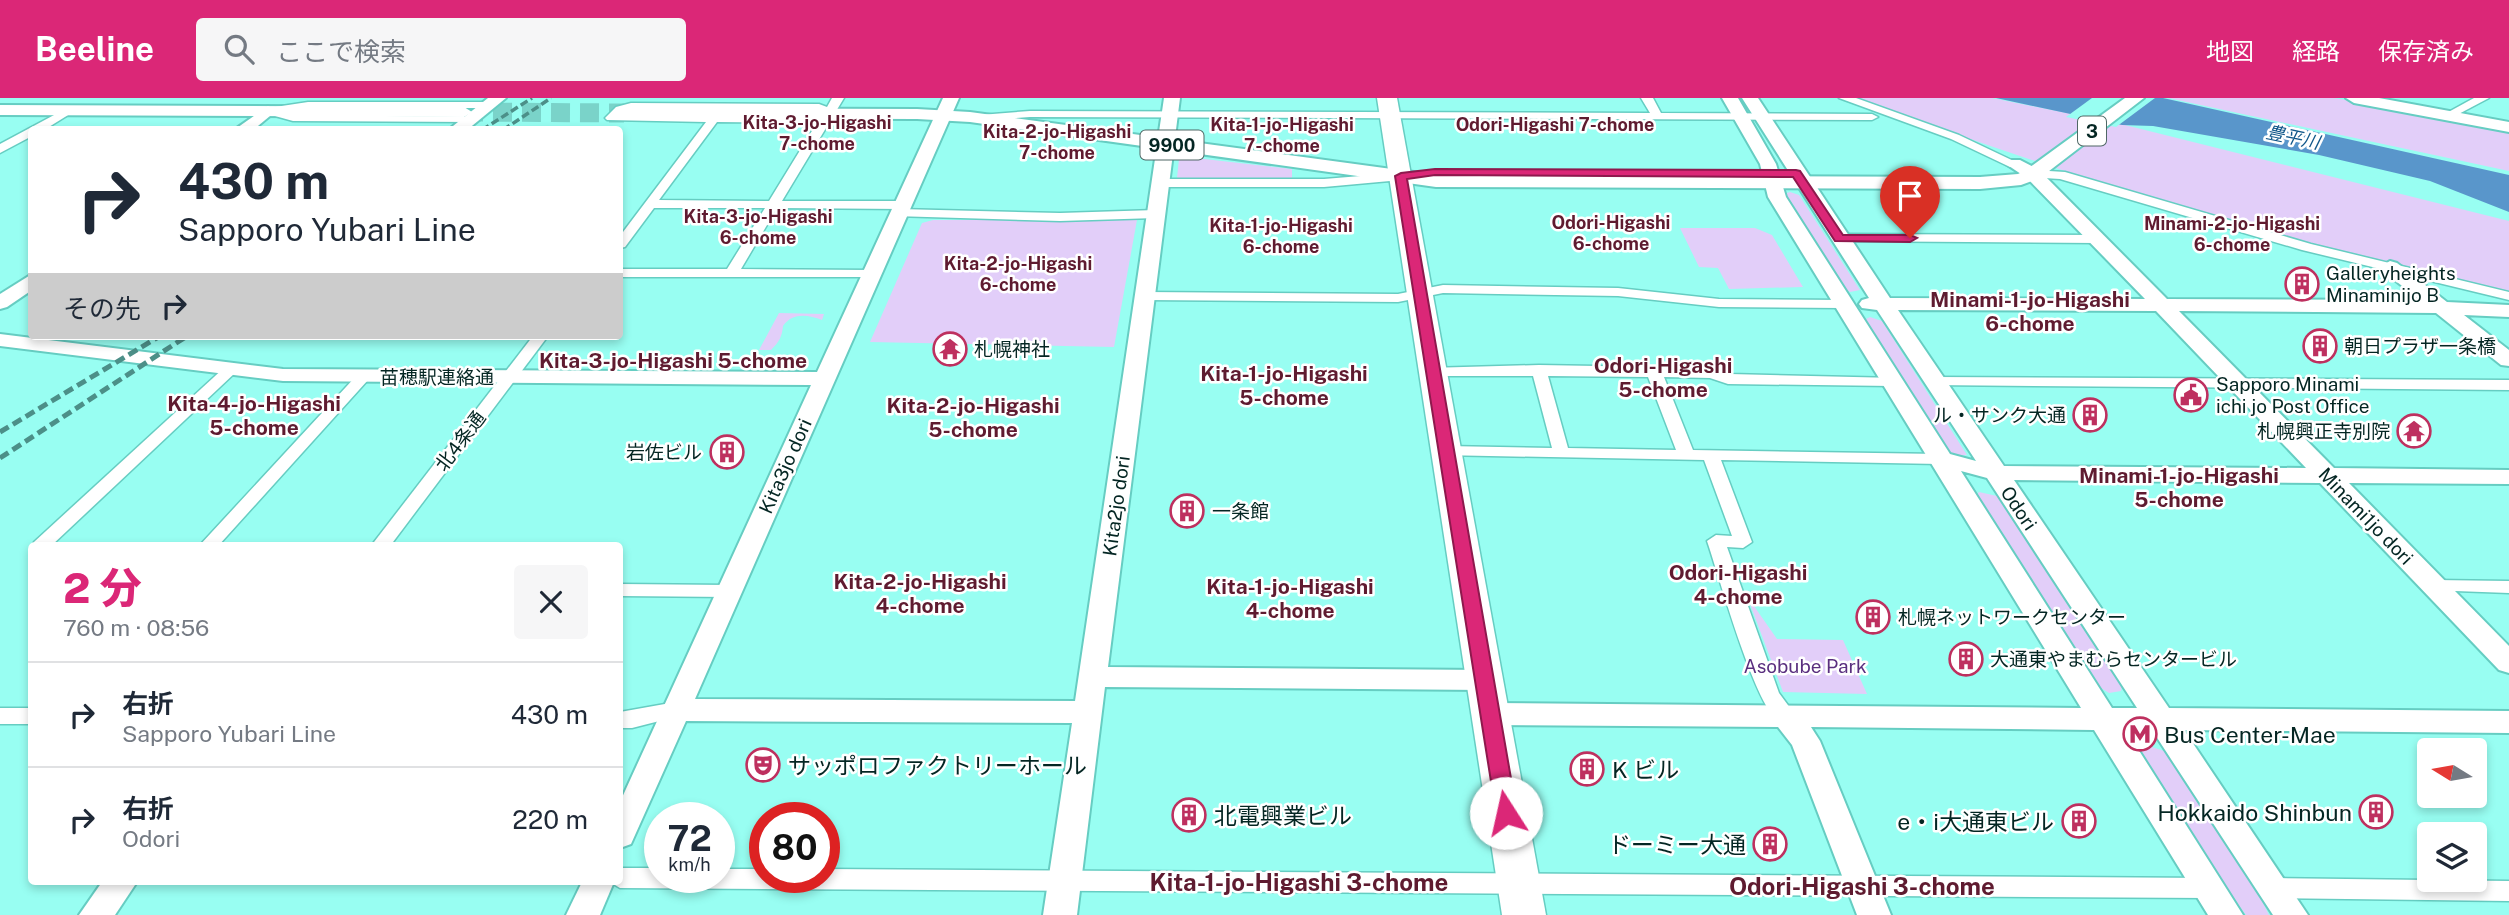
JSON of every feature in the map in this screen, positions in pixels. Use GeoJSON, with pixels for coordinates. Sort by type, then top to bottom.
{"type":"FeatureCollection","features":[{"type":"Feature","properties":{"kind":"highway"},"geometry":{"type":"LineString","coordinates":[[1389,107],[1521,899]]}},
{"type":"Feature","properties":{"kind":"main road","name":"3"},"geometry":{"type":"LineString","coordinates":[[1401,176],[1436,181],[1799,178],[1980,183],[2021,179],[2031,165],[2111,98]]}},
{"type":"Feature","properties":{"kind":"main road","name":"3"},"geometry":{"type":"LineString","coordinates":[[2031,165],[2136,98]]}},
{"type":"Feature","properties":{"kind":"main road","name":"9900"},"geometry":{"type":"LineString","coordinates":[[624,113],[833,106],[978,118],[1401,176]]}},
{"type":"Feature","properties":{"kind":"main road"},"geometry":{"type":"LineString","coordinates":[[0,110],[468,115]]}},
{"type":"Feature","properties":{"kind":"street","name":"Kita3jo dori"},"geometry":{"type":"LineString","coordinates":[[623,828],[951,98]]}},
{"type":"Feature","properties":{"kind":"street"},"geometry":{"type":"LineString","coordinates":[[1043,114],[1049,98]]}},
{"type":"Feature","properties":{"kind":"street"},"geometry":{"type":"LineString","coordinates":[[1647,98],[1657,116]]}},
{"type":"Feature","properties":{"kind":"street","name":"Odori"},"geometry":{"type":"LineString","coordinates":[[1730,98],[1768,164],[1776,197],[2226,915]]}},
{"type":"Feature","properties":{"kind":"street","name":"Odori"},"geometry":{"type":"LineString","coordinates":[[1750,98],[1799,178],[2291,915]]}},
{"type":"Feature","properties":{"kind":"street"},"geometry":{"type":"LineString","coordinates":[[1845,98],[2031,165],[2193,216],[2509,296]]}},
{"type":"Feature","properties":{"kind":"street"},"geometry":{"type":"LineString","coordinates":[[2354,98],[2509,127]]}},
{"type":"Feature","properties":{"kind":"street"},"geometry":{"type":"LineString","coordinates":[[2449,115],[2483,98]]}},
{"type":"Feature","properties":{"kind":"street"},"geometry":{"type":"LineString","coordinates":[[247,126],[268,111],[309,105],[493,102]]}},
{"type":"Feature","properties":{"kind":"street"},"geometry":{"type":"LineString","coordinates":[[459,126],[468,115],[493,102]]}},
{"type":"Feature","properties":{"kind":"street"},"geometry":{"type":"LineString","coordinates":[[735,102],[833,106],[811,120],[614,119],[610,116],[620,108],[631,106],[735,102]]}},
{"type":"Feature","properties":{"kind":"street"},"geometry":{"type":"LineString","coordinates":[[731,274],[833,106]]}},
{"type":"Feature","properties":{"kind":"street"},"geometry":{"type":"LineString","coordinates":[[978,118],[1171,106],[1389,107],[1657,116],[1872,117]]}},
{"type":"Feature","properties":{"kind":"street","name":"Kita2jo dori"},"geometry":{"type":"LineString","coordinates":[[1059,915],[1171,106]]}},
{"type":"Feature","properties":{"kind":"street"},"geometry":{"type":"LineString","coordinates":[[40,126],[69,110]]}},
{"type":"Feature","properties":{"kind":"street"},"geometry":{"type":"LineString","coordinates":[[623,240],[715,119]]}},
{"type":"Feature","properties":{"kind":"street"},"geometry":{"type":"LineString","coordinates":[[0,149],[28,133]]}},
{"type":"Feature","properties":{"kind":"street","name":"Minami1jo dori"},"geometry":{"type":"LineString","coordinates":[[2031,165],[2097,239],[2509,663]]}},
{"type":"Feature","properties":{"kind":"street"},"geometry":{"type":"LineString","coordinates":[[1161,183],[1324,183],[1401,176]]}},
{"type":"Feature","properties":{"kind":"street"},"geometry":{"type":"LineString","coordinates":[[649,204],[901,209],[1060,217],[1156,215]]}},
{"type":"Feature","properties":{"kind":"street"},"geometry":{"type":"LineString","coordinates":[[1839,238],[2097,239]]}},
{"type":"Feature","properties":{"kind":"street"},"geometry":{"type":"LineString","coordinates":[[2390,267],[2509,360]]}},
{"type":"Feature","properties":{"kind":"street"},"geometry":{"type":"LineString","coordinates":[[623,273],[872,274]]}},
{"type":"Feature","properties":{"kind":"street"},"geometry":{"type":"LineString","coordinates":[[0,303],[28,283]]}},
{"type":"Feature","properties":{"kind":"street"},"geometry":{"type":"LineString","coordinates":[[1145,296],[1399,298],[1443,289],[1618,292],[1719,303],[2415,306],[2509,311]]}},
{"type":"Feature","properties":{"kind":"street"},"geometry":{"type":"LineString","coordinates":[[81,350],[100,340]]}},
{"type":"Feature","properties":{"kind":"street","name":"北4条通"},"geometry":{"type":"LineString","coordinates":[[383,542],[538,340]]}},
{"type":"Feature","properties":{"kind":"street","name":"苗穂駅連絡通"},"geometry":{"type":"LineString","coordinates":[[0,341],[283,375],[825,379]]}},
{"type":"Feature","properties":{"kind":"street"},"geometry":{"type":"LineString","coordinates":[[44,542],[231,369]]}},
{"type":"Feature","properties":{"kind":"street"},"geometry":{"type":"LineString","coordinates":[[1539,370],[1561,451]]}},
{"type":"Feature","properties":{"kind":"street"},"geometry":{"type":"LineString","coordinates":[[1433,371],[1712,373],[1728,379],[1892,382]]}},
{"type":"Feature","properties":{"kind":"street"},"geometry":{"type":"LineString","coordinates":[[1654,372],[1686,454]]}},
{"type":"Feature","properties":{"kind":"street"},"geometry":{"type":"LineString","coordinates":[[212,542],[363,377]]}},
{"type":"Feature","properties":{"kind":"street"},"geometry":{"type":"LineString","coordinates":[[1935,382],[2509,385]]}},
{"type":"Feature","properties":{"kind":"street"},"geometry":{"type":"LineString","coordinates":[[1446,451],[1940,460],[1996,473],[2509,477]]}},
{"type":"Feature","properties":{"kind":"street"},"geometry":{"type":"LineString","coordinates":[[1710,454],[1743,541],[1716,541],[1770,696],[1805,741],[1868,901]]}},
{"type":"Feature","properties":{"kind":"street"},"geometry":{"type":"LineString","coordinates":[[2435,586],[2509,587]]}},
{"type":"Feature","properties":{"kind":"street"},"geometry":{"type":"LineString","coordinates":[[623,590],[729,591]]}},
{"type":"Feature","properties":{"kind":"street"},"geometry":{"type":"LineString","coordinates":[[1092,677],[1487,697],[1786,716],[2509,722]]}},
{"type":"Feature","properties":{"kind":"street"},"geometry":{"type":"LineString","coordinates":[[623,720],[676,710],[1088,712]]}},
{"type":"Feature","properties":{"kind":"street"},"geometry":{"type":"LineString","coordinates":[[0,716],[28,716]]}},
{"type":"Feature","properties":{"kind":"street"},"geometry":{"type":"LineString","coordinates":[[623,878],[1064,880],[1521,899],[1868,901],[2209,888]]}},
{"type":"Feature","properties":{"kind":"street"},"geometry":{"type":"LineString","coordinates":[[96,915],[119,885]]}},
{"type":"Feature","properties":{"kind":"street"},"geometry":{"type":"LineString","coordinates":[[583,915],[597,885]]}},
{"type":"Feature","properties":{"kind":"street"},"geometry":{"type":"LineString","coordinates":[[2273,888],[2509,891]]}},
{"type":"Feature","properties":{"kind":"green space"},"geometry":{"type":"Polygon","coordinates":[[[1854,98],[1992,98],[2121,124],[2509,221],[2509,291],[2225,221],[2060,170],[1854,98]]]}},
{"type":"Feature","properties":{"kind":"green space"},"geometry":{"type":"Polygon","coordinates":[[[2168,98],[2334,98],[2509,130],[2509,171],[2168,98]]]}},
{"type":"Feature","properties":{"kind":"green space"},"geometry":{"type":"Polygon","coordinates":[[[1187,157],[1292,169],[1292,179],[1177,178],[1179,159],[1187,157]]]}},
{"type":"Feature","properties":{"kind":"green space"},"geometry":{"type":"Polygon","coordinates":[[[1790,192],[1799,195],[1860,290],[1850,292],[1844,288],[1784,194],[1790,192]]]}},
{"type":"Feature","properties":{"kind":"green space"},"geometry":{"type":"Polygon","coordinates":[[[933,220],[1137,220],[1114,347],[870,342],[922,223],[933,220]]]}},
{"type":"Feature","properties":{"kind":"green space"},"geometry":{"type":"Polygon","coordinates":[[[1680,228],[1755,228],[1772,235],[1803,287],[1729,289],[1718,268],[1699,267],[1680,228]]]}},
{"type":"Feature","properties":{"kind":"green space"},"geometry":{"type":"Polygon","coordinates":[[[779,313],[824,314],[822,320],[806,316],[791,318],[783,326],[780,339],[771,350],[759,350],[779,313]]]}},
{"type":"Feature","properties":{"kind":"green space"},"geometry":{"type":"Polygon","coordinates":[[[1870,317],[1882,321],[1967,455],[1956,456],[1948,451],[1864,320],[1870,317]]]}},
{"type":"Feature","properties":{"kind":"green space"},"geometry":{"type":"Polygon","coordinates":[[[1979,492],[1997,496],[2122,685],[2121,691],[2109,693],[2096,685],[1976,496],[1979,492]]]}},
{"type":"Feature","properties":{"kind":"green space","name":"Asobube Park"},"geometry":{"type":"Polygon","coordinates":[[[1747,596],[1777,639],[1843,640],[1867,694],[1783,692],[1747,596]]]}},
{"type":"Feature","properties":{"kind":"green space"},"geometry":{"type":"Polygon","coordinates":[[[2152,747],[2164,751],[2170,757],[2257,891],[2269,915],[2246,915],[2238,904],[2141,755],[2142,750],[2152,747]]]}},
{"type":"Feature","properties":{"kind":"water","name":"豊平川"},"geometry":{"type":"Polygon","coordinates":[[[1996,98],[2163,98],[2509,175],[2509,212],[2430,181],[2319,155],[2153,126],[2122,125],[1996,98]]]}},
{"type":"Feature","properties":{"kind":"pier"},"geometry":{"type":"Polygon","coordinates":[[[2092,98],[2155,98],[2116,127],[2066,117],[2092,98]]]}},
{"type":"Feature","properties":{"kind":"tunnel"},"geometry":{"type":"LineString","coordinates":[[464,112],[624,113]]}},
{"type":"Feature","properties":{"kind":"railway"},"geometry":{"type":"LineString","coordinates":[[488,126],[532,98]]}},
{"type":"Feature","properties":{"kind":"railway"},"geometry":{"type":"LineString","coordinates":[[509,126],[551,98]]}},
{"type":"Feature","properties":{"kind":"railway"},"geometry":{"type":"LineString","coordinates":[[0,432],[153,340]]}},
{"type":"Feature","properties":{"kind":"railway"},"geometry":{"type":"LineString","coordinates":[[0,458],[181,340]]}},
{"type":"Feature","properties":{"kind":"place","name":"Galleryheights Minaminijo B"},"geometry":{"type":"Point","coordinates":[2302,284]}},
{"type":"Feature","properties":{"kind":"place","name":"朝日プラザ一条橋"},"geometry":{"type":"Point","coordinates":[2320,346]}},
{"type":"Feature","properties":{"kind":"place","name":"札幌神社"},"geometry":{"type":"Point","coordinates":[950,349]}},
{"type":"Feature","properties":{"kind":"place","name":"Sapporo Minami ichi jo Post Office"},"geometry":{"type":"Point","coordinates":[2191,395]}},
{"type":"Feature","properties":{"kind":"place","name":"ル・サンク大通"},"geometry":{"type":"Point","coordinates":[2090,415]}},
{"type":"Feature","properties":{"kind":"place","name":"札幌興正寺別院"},"geometry":{"type":"Point","coordinates":[2414,431]}},
{"type":"Feature","properties":{"kind":"place","name":"岩佐ビル"},"geometry":{"type":"Point","coordinates":[727,452]}},
{"type":"Feature","properties":{"kind":"place","name":"一条館"},"geometry":{"type":"Point","coordinates":[1187,511]}},
{"type":"Feature","properties":{"kind":"place","name":"札幌ネットワークセンター"},"geometry":{"type":"Point","coordinates":[1873,617]}},
{"type":"Feature","properties":{"kind":"place","name":"大通東やまむらセンタービル"},"geometry":{"type":"Point","coordinates":[1966,659]}},
{"type":"Feature","properties":{"kind":"place","name":"Bus Center-Mae"},"geometry":{"type":"Point","coordinates":[2140,734]}},
{"type":"Feature","properties":{"kind":"place","name":"サッポロファクトリーホール"},"geometry":{"type":"Point","coordinates":[763,765]}},
{"type":"Feature","properties":{"kind":"place","name":"K ビル"},"geometry":{"type":"Point","coordinates":[1587,769]}},
{"type":"Feature","properties":{"kind":"place","name":"Hokkaido Shinbun"},"geometry":{"type":"Point","coordinates":[2376,812]}},
{"type":"Feature","properties":{"kind":"place","name":"北電興業ビル"},"geometry":{"type":"Point","coordinates":[1189,815]}},
{"type":"Feature","properties":{"kind":"place","name":"e・i大通東ビル"},"geometry":{"type":"Point","coordinates":[2079,821]}},
{"type":"Feature","properties":{"kind":"place","name":"ドーミー大通"},"geometry":{"type":"Point","coordinates":[1770,844]}},
{"type":"Feature","properties":{"kind":"district","name":"Odori-Higashi 7-chome"},"geometry":{"type":"Point","coordinates":[1555,124]}},
{"type":"Feature","properties":{"kind":"district","name":"Kita-3-jo-Higashi 7-chome"},"geometry":{"type":"Point","coordinates":[817,132]}},
{"type":"Feature","properties":{"kind":"district","name":"Kita-1-jo-Higashi 7-chome"},"geometry":{"type":"Point","coordinates":[1282,134]}},
{"type":"Feature","properties":{"kind":"district","name":"Kita-2-jo-Higashi 7-chome"},"geometry":{"type":"Point","coordinates":[1057,141]}},
{"type":"Feature","properties":{"kind":"district","name":"Kita-3-jo-Higashi 6-chome"},"geometry":{"type":"Point","coordinates":[758,226]}},
{"type":"Feature","properties":{"kind":"district","name":"Odori-Higashi 6-chome"},"geometry":{"type":"Point","coordinates":[1611,232]}},
{"type":"Feature","properties":{"kind":"district","name":"Minami-2-jo-Higashi 6-chome"},"geometry":{"type":"Point","coordinates":[2232,233]}},
{"type":"Feature","properties":{"kind":"district","name":"Kita-1-jo-Higashi 6-chome"},"geometry":{"type":"Point","coordinates":[1281,235]}},
{"type":"Feature","properties":{"kind":"district","name":"Kita-2-jo-Higashi 6-chome"},"geometry":{"type":"Point","coordinates":[1018,273]}},
{"type":"Feature","properties":{"kind":"district","name":"Minami-1-jo-Higashi 6-chome"},"geometry":{"type":"Point","coordinates":[2030,311]}},
{"type":"Feature","properties":{"kind":"district","name":"Kita-3-jo-Higashi 5-chome"},"geometry":{"type":"Point","coordinates":[673,360]}},
{"type":"Feature","properties":{"kind":"district","name":"Odori-Higashi 5-chome"},"geometry":{"type":"Point","coordinates":[1663,377]}},
{"type":"Feature","properties":{"kind":"district","name":"Kita-1-jo-Higashi 5-chome"},"geometry":{"type":"Point","coordinates":[1284,385]}},
{"type":"Feature","properties":{"kind":"district","name":"Kita-4-jo-Higashi 5-chome"},"geometry":{"type":"Point","coordinates":[254,415]}},
{"type":"Feature","properties":{"kind":"district","name":"Kita-2-jo-Higashi 5-chome"},"geometry":{"type":"Point","coordinates":[973,417]}},
{"type":"Feature","properties":{"kind":"district","name":"Minami-1-jo-Higashi 5-chome"},"geometry":{"type":"Point","coordinates":[2179,487]}},
{"type":"Feature","properties":{"kind":"district","name":"Odori-Higashi 4-chome"},"geometry":{"type":"Point","coordinates":[1738,584]}},
{"type":"Feature","properties":{"kind":"district","name":"Kita-2-jo-Higashi 4-chome"},"geometry":{"type":"Point","coordinates":[920,593]}},
{"type":"Feature","properties":{"kind":"district","name":"Kita-1-jo-Higashi 4-chome"},"geometry":{"type":"Point","coordinates":[1290,598]}},
{"type":"Feature","properties":{"kind":"district","name":"Kita-1-jo-Higashi 3-chome"},"geometry":{"type":"Point","coordinates":[1299,882]}},
{"type":"Feature","properties":{"kind":"district","name":"Odori-Higashi 3-chome"},"geometry":{"type":"Point","coordinates":[1862,886]}},
{"type":"Feature","properties":{"kind":"route"},"geometry":{"type":"LineString","coordinates":[[1506,813],[1401,176],[1435,172],[1796,174],[1839,238],[1910,238]]}}]}
